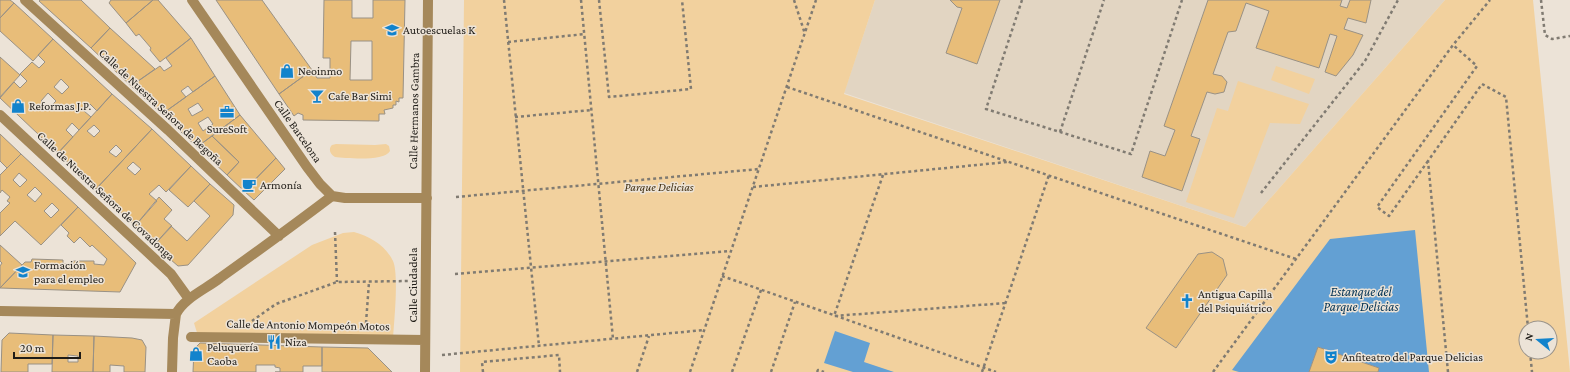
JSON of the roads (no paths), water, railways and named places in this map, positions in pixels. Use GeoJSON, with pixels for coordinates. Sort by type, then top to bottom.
{"type":"FeatureCollection","features":[{"type":"Feature","properties":{"kind":"street","name":"Calle de Nuestra Señora de Begoña"},"geometry":{"type":"LineString","coordinates":[[25,0],[174,135],[278,236]]}},
{"type":"Feature","properties":{"kind":"street","name":"Calle Barcelona"},"geometry":{"type":"LineString","coordinates":[[192,0],[307,168],[332,196]]}},
{"type":"Feature","properties":{"kind":"street","name":"Calle Hermanos Gambra"},"geometry":{"type":"LineString","coordinates":[[426,198],[428,0]]}},
{"type":"Feature","properties":{"kind":"street","name":"Calle de Nuestra Señora de Covadonga"},"geometry":{"type":"LineString","coordinates":[[0,116],[171,274],[189,299]]}},
{"type":"Feature","properties":{"kind":"street"},"geometry":{"type":"LineString","coordinates":[[172,372],[173,338],[176,314],[179,307],[332,196],[345,198],[426,198]]}},
{"type":"Feature","properties":{"kind":"street","name":"Calle Ciudadela"},"geometry":{"type":"LineString","coordinates":[[425,372],[426,198]]}},
{"type":"Feature","properties":{"kind":"street"},"geometry":{"type":"LineString","coordinates":[[0,311],[176,314]]}},
{"type":"Feature","properties":{"kind":"street","name":"Calle de Antonio Mompeón Motos"},"geometry":{"type":"LineString","coordinates":[[191,337],[425,340]]}},
{"type":"Feature","properties":{"kind":"water","name":"Estanque del Parque Delicias"},"geometry":{"type":"Polygon","coordinates":[[[1415,230],[1429,372],[1378,372],[1379,368],[1318,347],[1309,372],[1239,372],[1232,370],[1330,239],[1415,230]]]}},
{"type":"Feature","properties":{"kind":"water"},"geometry":{"type":"Polygon","coordinates":[[[835,331],[870,343],[864,362],[894,372],[853,372],[824,363],[835,331]]]}},
{"type":"Feature","properties":{"kind":"place","name":"Autoescuelas K"},"geometry":{"type":"Point","coordinates":[392,30]}},
{"type":"Feature","properties":{"kind":"place","name":"Neoinmo"},"geometry":{"type":"Point","coordinates":[287,71]}},
{"type":"Feature","properties":{"kind":"place","name":"Cafe Bar Simi"},"geometry":{"type":"Point","coordinates":[317,96]}},
{"type":"Feature","properties":{"kind":"place","name":"Reformas J.P."},"geometry":{"type":"Point","coordinates":[18,106]}},
{"type":"Feature","properties":{"kind":"place","name":"SureSoft"},"geometry":{"type":"Point","coordinates":[227,112]}},
{"type":"Feature","properties":{"kind":"place","name":"Armonía"},"geometry":{"type":"Point","coordinates":[249,185]}},
{"type":"Feature","properties":{"kind":"place","name":"Formación para el empleo"},"geometry":{"type":"Point","coordinates":[23,272]}},
{"type":"Feature","properties":{"kind":"place","name":"Antigua Capilla del Psiquiátrico"},"geometry":{"type":"Point","coordinates":[1187,301]}},
{"type":"Feature","properties":{"kind":"place","name":"Niza"},"geometry":{"type":"Point","coordinates":[274,342]}},
{"type":"Feature","properties":{"kind":"place","name":"Peluquería Caoba"},"geometry":{"type":"Point","coordinates":[196,354]}},
{"type":"Feature","properties":{"kind":"place","name":"Anfiteatro del Parque Delicias"},"geometry":{"type":"Point","coordinates":[1331,357]}},
{"type":"Feature","properties":{"kind":"park label","name":"Parque Delicias"},"geometry":{"type":"Point","coordinates":[659,187]}}]}
